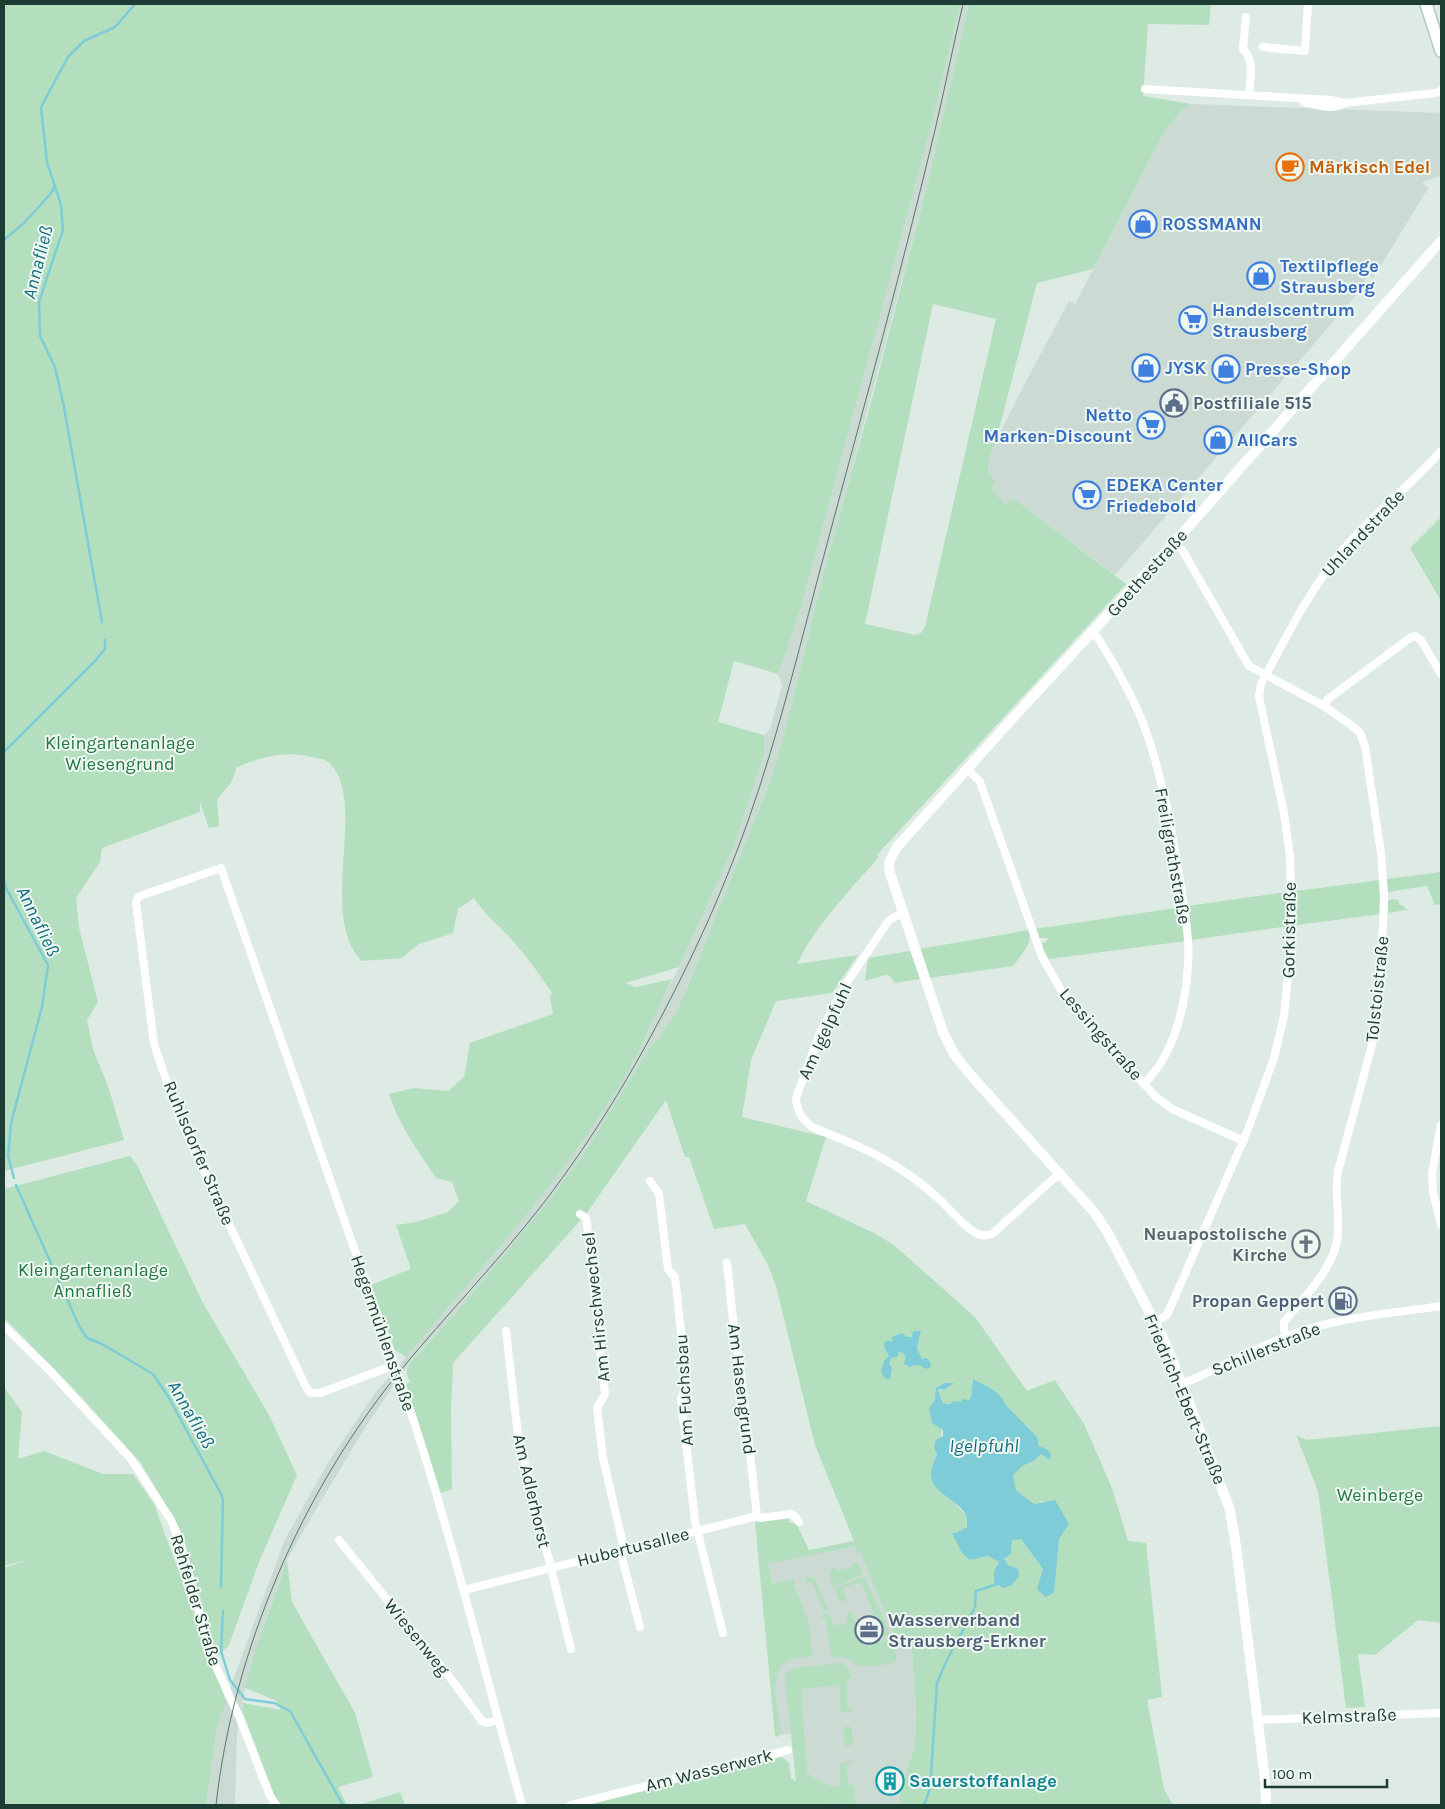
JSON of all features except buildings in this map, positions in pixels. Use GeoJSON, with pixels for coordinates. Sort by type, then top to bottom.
{"type":"FeatureCollection","features":[{"type":"Feature","properties":{"kind":"main road"},"geometry":{"type":"LineString","coordinates":[[1426,4],[1441,51]]}},
{"type":"Feature","properties":{"kind":"street"},"geometry":{"type":"LineString","coordinates":[[1263,47],[1305,51],[1308,4]]}},
{"type":"Feature","properties":{"kind":"street"},"geometry":{"type":"LineString","coordinates":[[1246,17],[1244,49],[1249,54],[1249,95]]}},
{"type":"Feature","properties":{"kind":"street"},"geometry":{"type":"LineString","coordinates":[[1145,89],[1275,97],[1336,108],[1344,103],[1436,93],[1441,90]]}},
{"type":"Feature","properties":{"kind":"street","name":"Goethestraße"},"geometry":{"type":"LineString","coordinates":[[890,858],[897,847],[968,768],[1174,543],[1441,240]]}},
{"type":"Feature","properties":{"kind":"street","name":"Uhlandstraße"},"geometry":{"type":"LineString","coordinates":[[1265,676],[1295,618],[1343,549],[1441,451]]}},
{"type":"Feature","properties":{"kind":"street"},"geometry":{"type":"LineString","coordinates":[[1174,543],[1183,551],[1243,659],[1249,666],[1265,676]]}},
{"type":"Feature","properties":{"kind":"street","name":"Freiligrathstraße"},"geometry":{"type":"LineString","coordinates":[[1092,633],[1098,638],[1125,682],[1147,735],[1166,802],[1186,924],[1188,965],[1181,1012],[1170,1045],[1158,1066],[1144,1084]]}},
{"type":"Feature","properties":{"kind":"street"},"geometry":{"type":"LineString","coordinates":[[1324,706],[1328,699],[1411,637],[1415,636],[1421,640],[1441,674]]}},
{"type":"Feature","properties":{"kind":"street","name":"Tolstoistraße"},"geometry":{"type":"LineString","coordinates":[[1265,676],[1324,706],[1360,733],[1365,746],[1382,854],[1384,897],[1382,957],[1372,1045],[1337,1177],[1338,1230],[1334,1251],[1324,1271],[1284,1322],[1286,1336]]}},
{"type":"Feature","properties":{"kind":"street","name":"Gorkistraße"},"geometry":{"type":"LineString","coordinates":[[1155,1322],[1167,1315],[1244,1140],[1276,1051],[1284,1016],[1291,952],[1292,913],[1289,845],[1278,780],[1259,696],[1261,684],[1265,676]]}},
{"type":"Feature","properties":{"kind":"street","name":"Lessingstraße"},"geometry":{"type":"LineString","coordinates":[[968,768],[980,782],[1037,943],[1053,976],[1081,1015],[1156,1097],[1172,1109],[1244,1140]]}},
{"type":"Feature","properties":{"kind":"street","name":"Friedrich-Ebert-Straße"},"geometry":{"type":"LineString","coordinates":[[890,858],[890,874],[902,913],[942,1030],[954,1054],[984,1091],[1102,1221],[1164,1340],[1182,1384],[1230,1510],[1258,1720],[1266,1805]]}},
{"type":"Feature","properties":{"kind":"street","name":"Hegermühlenstraße"},"geometry":{"type":"LineString","coordinates":[[221,868],[428,1464],[522,1805]]}},
{"type":"Feature","properties":{"kind":"street","name":"Ruhlsdorfer Straße"},"geometry":{"type":"LineString","coordinates":[[221,868],[143,895],[138,898],[136,903],[154,1044],[180,1120],[310,1392],[320,1393],[395,1365]]}},
{"type":"Feature","properties":{"kind":"street","name":"Am Igelpfuhl"},"geometry":{"type":"LineString","coordinates":[[902,913],[889,920],[852,973],[819,1035],[796,1098],[796,1106],[803,1120],[812,1126],[878,1154],[911,1175],[947,1206],[974,1233],[984,1236],[992,1234],[1060,1173]]}},
{"type":"Feature","properties":{"kind":"street"},"geometry":{"type":"LineString","coordinates":[[1441,1125],[1432,1175],[1433,1193],[1441,1224]]}},
{"type":"Feature","properties":{"kind":"street","name":"Am Fuchsbau"},"geometry":{"type":"LineString","coordinates":[[650,1181],[659,1194],[668,1269],[675,1277],[687,1386],[681,1398],[695,1521],[723,1633]]}},
{"type":"Feature","properties":{"kind":"street","name":"Am Hirschwechsel"},"geometry":{"type":"LineString","coordinates":[[580,1214],[586,1218],[587,1224],[605,1394],[597,1408],[603,1458],[640,1627]]}},
{"type":"Feature","properties":{"kind":"street","name":"Am Hasengrund"},"geometry":{"type":"LineString","coordinates":[[726,1263],[758,1516]]}},
{"type":"Feature","properties":{"kind":"street","name":"Schillerstraße"},"geometry":{"type":"LineString","coordinates":[[1182,1384],[1286,1336],[1334,1322],[1441,1306]]}},
{"type":"Feature","properties":{"kind":"street","name":"Rehfelder Straße"},"geometry":{"type":"LineString","coordinates":[[4,1326],[50,1371],[131,1459],[171,1520],[181,1545],[212,1658],[240,1719],[270,1796],[276,1805]]}},
{"type":"Feature","properties":{"kind":"street","name":"Am Adlerhorst"},"geometry":{"type":"LineString","coordinates":[[506,1331],[518,1436],[571,1649]]}},
{"type":"Feature","properties":{"kind":"street","name":"Hubertusallee"},"geometry":{"type":"LineString","coordinates":[[464,1590],[758,1516],[760,1518],[791,1514],[799,1522]]}},
{"type":"Feature","properties":{"kind":"street","name":"Wiesenweg"},"geometry":{"type":"LineString","coordinates":[[340,1540],[448,1675],[482,1721],[487,1723],[498,1720]]}},
{"type":"Feature","properties":{"kind":"street","name":"Kelmstraße"},"geometry":{"type":"LineString","coordinates":[[1258,1720],[1441,1713]]}},
{"type":"Feature","properties":{"kind":"street","name":"Am Wasserwerk"},"geometry":{"type":"LineString","coordinates":[[572,1805],[788,1750]]}},
{"type":"Feature","properties":{"kind":"shaded area"},"geometry":{"type":"Polygon","coordinates":[[[960,4],[969,4],[927,186],[814,612],[784,734],[771,780],[715,921],[676,1012],[658,1040],[652,1044],[585,1152],[555,1193],[468,1299],[410,1362],[368,1423],[315,1511],[287,1560],[267,1616],[245,1688],[237,1734],[235,1805],[206,1805],[217,1728],[222,1710],[285,1539],[329,1461],[375,1393],[500,1247],[557,1174],[624,1078],[648,1033],[656,1012],[679,967],[734,846],[764,755],[764,735],[770,729],[782,686],[778,674],[800,611],[931,127],[960,4]]]}},
{"type":"Feature","properties":{"kind":"shaded area"},"geometry":{"type":"Polygon","coordinates":[[[1190,104],[1441,113],[1441,176],[1425,181],[1422,184],[1429,187],[1373,278],[1368,275],[1357,294],[1115,575],[1013,498],[1005,506],[990,488],[987,465],[996,441],[1024,385],[1069,301],[1075,304],[1166,129],[1182,110],[1190,104]]]}},
{"type":"Feature","properties":{"kind":"shaded area"},"geometry":{"type":"Polygon","coordinates":[[[854,1541],[910,1628],[916,1710],[915,1744],[899,1798],[900,1805],[837,1805],[797,1783],[791,1734],[779,1735],[759,1561],[854,1541]]]}},
{"type":"Feature","properties":{"kind":"green space","name":"Kleingartenanlage Wiesengrund"},"geometry":{"type":"Polygon","coordinates":[[[4,4],[960,4],[931,127],[800,611],[778,674],[734,661],[718,722],[764,735],[764,755],[734,846],[679,967],[625,983],[636,987],[672,979],[624,1078],[575,1151],[521,1222],[406,1357],[395,1350],[371,1285],[411,1269],[396,1225],[416,1222],[448,1212],[459,1201],[452,1182],[436,1178],[422,1158],[404,1127],[389,1094],[413,1088],[448,1091],[464,1077],[470,1043],[553,1014],[550,997],[552,993],[519,948],[474,898],[458,909],[453,933],[419,944],[402,958],[362,961],[349,941],[343,916],[345,802],[340,779],[325,760],[292,754],[264,758],[237,767],[231,783],[217,799],[219,826],[209,828],[200,802],[200,812],[102,848],[100,862],[76,898],[79,928],[98,1002],[87,1020],[93,1049],[109,1089],[124,1140],[4,1171],[4,4]]]}},
{"type":"Feature","properties":{"kind":"green space"},"geometry":{"type":"Polygon","coordinates":[[[969,4],[1211,4],[1209,25],[1148,24],[1143,96],[1190,104],[1182,110],[1166,129],[1093,269],[1037,283],[996,441],[988,463],[989,473],[996,482],[990,488],[1005,505],[1013,498],[1126,584],[877,855],[878,858],[823,922],[797,964],[858,955],[832,993],[776,1001],[751,1060],[742,1117],[826,1137],[806,1201],[876,1234],[895,1246],[975,1317],[1027,1391],[1055,1380],[1084,1424],[1112,1488],[1128,1541],[1146,1543],[1162,1697],[1147,1700],[1164,1789],[1173,1805],[900,1805],[899,1798],[915,1744],[916,1710],[912,1651],[906,1636],[898,1638],[895,1636],[861,1553],[858,1553],[855,1546],[768,1564],[772,1584],[794,1579],[794,1585],[808,1620],[813,1657],[790,1660],[778,1672],[775,1692],[781,1732],[778,1737],[775,1736],[755,1522],[789,1518],[789,1523],[796,1523],[809,1550],[854,1541],[815,1445],[776,1286],[768,1265],[745,1224],[714,1229],[689,1157],[685,1157],[666,1100],[586,1214],[453,1363],[451,1413],[452,1489],[441,1493],[406,1384],[410,1382],[407,1372],[411,1362],[468,1299],[555,1193],[585,1152],[652,1044],[658,1040],[676,1012],[692,976],[771,780],[824,572],[874,391],[926,190],[969,4]],[[933,304],[865,624],[915,635],[921,633],[925,627],[996,319],[933,304]],[[921,1331],[912,1337],[893,1337],[892,1344],[884,1347],[889,1356],[882,1367],[890,1378],[892,1367],[889,1364],[891,1358],[899,1352],[921,1365],[922,1359],[917,1348],[921,1331]],[[973,1379],[971,1398],[961,1402],[943,1403],[938,1390],[944,1390],[953,1384],[944,1383],[939,1386],[935,1400],[929,1408],[940,1424],[942,1431],[934,1447],[937,1455],[932,1469],[940,1492],[966,1515],[967,1527],[952,1533],[970,1560],[988,1556],[1000,1562],[994,1571],[994,1581],[1003,1588],[1018,1569],[1008,1565],[1004,1559],[1011,1554],[1012,1539],[1021,1539],[1043,1569],[1053,1593],[1059,1539],[1044,1501],[1034,1504],[1016,1490],[1013,1476],[1022,1466],[1034,1461],[1047,1449],[1039,1446],[1037,1437],[993,1389],[973,1379]]]}},
{"type":"Feature","properties":{"kind":"green space"},"geometry":{"type":"Polygon","coordinates":[[[1441,517],[1441,601],[1410,548],[1441,517]]]}},
{"type":"Feature","properties":{"kind":"green space"},"geometry":{"type":"Polygon","coordinates":[[[1441,872],[1441,904],[1435,905],[1427,886],[1388,892],[1387,879],[1441,872]]]}},
{"type":"Feature","properties":{"kind":"green space"},"geometry":{"type":"Polygon","coordinates":[[[1380,880],[1381,914],[1297,925],[1296,891],[1380,880]]]}},
{"type":"Feature","properties":{"kind":"green space"},"geometry":{"type":"Polygon","coordinates":[[[1287,892],[1289,926],[1191,940],[1188,906],[1287,892]]]}},
{"type":"Feature","properties":{"kind":"green space"},"geometry":{"type":"Polygon","coordinates":[[[1392,899],[1398,900],[1405,909],[1412,909],[1388,913],[1388,901],[1392,899]]]}},
{"type":"Feature","properties":{"kind":"green space"},"geometry":{"type":"Polygon","coordinates":[[[1182,907],[1186,941],[1049,959],[1040,944],[1046,942],[1048,938],[1039,938],[1035,929],[1182,907]]]}},
{"type":"Feature","properties":{"kind":"green space"},"geometry":{"type":"Polygon","coordinates":[[[1029,930],[1028,945],[1013,966],[928,978],[919,949],[1029,930]]]}},
{"type":"Feature","properties":{"kind":"green space"},"geometry":{"type":"Polygon","coordinates":[[[910,951],[920,979],[895,983],[890,976],[885,975],[865,981],[868,958],[910,951]]]}},
{"type":"Feature","properties":{"kind":"green space","name":"Kleingartenanlage Annafließ"},"geometry":{"type":"Polygon","coordinates":[[[130,1156],[138,1167],[203,1303],[269,1415],[297,1475],[259,1562],[229,1645],[218,1656],[205,1621],[181,1531],[141,1463],[73,1388],[4,1318],[4,1189],[130,1156]]]}},
{"type":"Feature","properties":{"kind":"green space"},"geometry":{"type":"Polygon","coordinates":[[[4,1387],[22,1412],[18,1459],[44,1451],[103,1474],[133,1474],[154,1504],[226,1701],[217,1728],[206,1805],[4,1805],[4,1568],[30,1559],[4,1566],[4,1387]]]}},
{"type":"Feature","properties":{"kind":"green space","name":"Weinberge"},"geometry":{"type":"Polygon","coordinates":[[[1441,1426],[1441,1623],[1418,1620],[1375,1655],[1358,1654],[1365,1707],[1346,1708],[1318,1491],[1296,1435],[1307,1440],[1441,1426]]]}},
{"type":"Feature","properties":{"kind":"green space"},"geometry":{"type":"Polygon","coordinates":[[[287,1560],[292,1602],[355,1713],[373,1777],[338,1787],[347,1805],[282,1805],[275,1797],[242,1710],[243,1703],[281,1710],[275,1700],[245,1688],[253,1658],[287,1560]]]}},
{"type":"Feature","properties":{"kind":"green space"},"geometry":{"type":"Polygon","coordinates":[[[851,1562],[858,1563],[863,1575],[833,1587],[829,1576],[830,1571],[834,1567],[836,1571],[852,1567],[851,1562]]]}},
{"type":"Feature","properties":{"kind":"green space"},"geometry":{"type":"Polygon","coordinates":[[[805,1577],[813,1578],[817,1582],[828,1610],[824,1612],[812,1582],[807,1584],[805,1577]]]}},
{"type":"Feature","properties":{"kind":"green space"},"geometry":{"type":"Polygon","coordinates":[[[864,1577],[890,1636],[884,1638],[861,1582],[842,1589],[847,1601],[841,1602],[834,1589],[864,1577]]]}},
{"type":"Feature","properties":{"kind":"green space"},"geometry":{"type":"Polygon","coordinates":[[[851,1611],[864,1645],[879,1639],[880,1642],[891,1638],[897,1658],[896,1661],[866,1666],[856,1665],[844,1657],[828,1657],[831,1654],[826,1618],[821,1618],[821,1616],[829,1613],[834,1626],[847,1622],[846,1615],[851,1611]]]}},
{"type":"Feature","properties":{"kind":"green space"},"geometry":{"type":"Polygon","coordinates":[[[840,1663],[847,1667],[850,1673],[851,1678],[846,1678],[847,1707],[852,1708],[852,1711],[841,1712],[839,1685],[801,1689],[807,1772],[822,1782],[840,1787],[840,1763],[851,1761],[853,1763],[847,1764],[848,1785],[854,1785],[856,1805],[840,1805],[824,1797],[837,1805],[587,1805],[782,1757],[789,1763],[791,1778],[796,1782],[785,1676],[789,1671],[796,1668],[840,1663]]]}},
{"type":"Feature","properties":{"kind":"green space"},"geometry":{"type":"Polygon","coordinates":[[[849,1726],[852,1728],[853,1745],[845,1747],[843,1727],[849,1726]]]}},
{"type":"Feature","properties":{"kind":"green space"},"geometry":{"type":"Polygon","coordinates":[[[400,1792],[405,1805],[359,1805],[400,1792]]]}},
{"type":"Feature","properties":{"kind":"water"},"geometry":{"type":"Polygon","coordinates":[[[913,1331],[921,1331],[917,1348],[922,1359],[927,1358],[931,1367],[925,1369],[918,1365],[910,1367],[904,1364],[906,1357],[903,1353],[899,1352],[897,1357],[891,1358],[889,1364],[892,1367],[890,1379],[887,1379],[881,1372],[883,1361],[889,1356],[884,1347],[885,1341],[892,1343],[892,1337],[902,1333],[907,1337],[912,1337],[913,1331]]]}},
{"type":"Feature","properties":{"kind":"water","name":"Igelpfuhl"},"geometry":{"type":"Polygon","coordinates":[[[973,1379],[992,1389],[1000,1396],[1006,1405],[1037,1437],[1039,1446],[1047,1449],[1051,1455],[1050,1460],[1041,1454],[1034,1461],[1022,1466],[1013,1476],[1016,1490],[1034,1504],[1055,1500],[1069,1524],[1059,1539],[1054,1593],[1045,1597],[1037,1589],[1043,1569],[1021,1539],[1012,1540],[1011,1554],[1004,1559],[1008,1565],[1018,1569],[1019,1576],[1012,1585],[1003,1588],[994,1582],[994,1571],[999,1562],[988,1556],[970,1560],[962,1553],[952,1533],[967,1527],[966,1515],[958,1505],[937,1488],[931,1477],[937,1455],[934,1447],[936,1440],[943,1436],[943,1430],[932,1423],[929,1408],[935,1400],[936,1388],[944,1383],[954,1383],[944,1390],[938,1390],[943,1403],[961,1402],[963,1399],[968,1400],[971,1398],[973,1379]]]}},
{"type":"Feature","properties":{"kind":"waterway","name":"Annafließ"},"geometry":{"type":"LineString","coordinates":[[102,622],[64,407],[55,367],[40,336],[39,302],[63,230],[61,205],[47,162],[41,107],[68,57],[84,41],[115,27],[135,4]]}},
{"type":"Feature","properties":{"kind":"waterway"},"geometry":{"type":"LineString","coordinates":[[4,240],[25,222],[52,192],[54,187]]}},
{"type":"Feature","properties":{"kind":"waterway","name":"Annafließ"},"geometry":{"type":"LineString","coordinates":[[4,752],[95,661],[105,649],[105,640]]}},
{"type":"Feature","properties":{"kind":"waterway","name":"Annafließ"},"geometry":{"type":"LineString","coordinates":[[4,881],[7,890],[48,965],[42,1007],[11,1123],[8,1156],[14,1178]]}},
{"type":"Feature","properties":{"kind":"waterway","name":"Annafließ"},"geometry":{"type":"LineString","coordinates":[[16,1185],[79,1326],[87,1338],[102,1344],[153,1374],[169,1398],[220,1492],[223,1499],[221,1587]]}},
{"type":"Feature","properties":{"kind":"waterway"},"geometry":{"type":"LineString","coordinates":[[924,1805],[930,1789],[937,1683],[975,1607],[976,1591],[997,1584]]}},
{"type":"Feature","properties":{"kind":"waterway","name":"Annafließ"},"geometry":{"type":"LineString","coordinates":[[223,1611],[221,1651],[230,1680],[245,1699],[274,1703],[290,1711],[343,1805]]}},
{"type":"Feature","properties":{"kind":"tram line"},"geometry":{"type":"LineString","coordinates":[[216,1805],[225,1747],[238,1689],[256,1632],[278,1575],[303,1520],[332,1468],[365,1418],[400,1371],[542,1205],[600,1123],[635,1065],[667,1006],[700,938],[725,880],[760,787],[790,683],[909,234],[935,130],[963,4]]}},
{"type":"Feature","properties":{"kind":"place","name":"Märkisch Edel"},"geometry":{"type":"Point","coordinates":[1290,167]}},
{"type":"Feature","properties":{"kind":"place","name":"ROSSMANN"},"geometry":{"type":"Point","coordinates":[1143,224]}},
{"type":"Feature","properties":{"kind":"place","name":"Textilpflege Strausberg"},"geometry":{"type":"Point","coordinates":[1261,276]}},
{"type":"Feature","properties":{"kind":"place","name":"Handelscentrum Strausberg"},"geometry":{"type":"Point","coordinates":[1193,320]}},
{"type":"Feature","properties":{"kind":"place","name":"JYSK"},"geometry":{"type":"Point","coordinates":[1146,368]}},
{"type":"Feature","properties":{"kind":"place","name":"Presse-Shop"},"geometry":{"type":"Point","coordinates":[1226,369]}},
{"type":"Feature","properties":{"kind":"place","name":"Postfiliale 515"},"geometry":{"type":"Point","coordinates":[1174,403]}},
{"type":"Feature","properties":{"kind":"place","name":"Netto Marken-Discount"},"geometry":{"type":"Point","coordinates":[1151,425]}},
{"type":"Feature","properties":{"kind":"place","name":"AllCars"},"geometry":{"type":"Point","coordinates":[1218,440]}},
{"type":"Feature","properties":{"kind":"place","name":"EDEKA Center Friedebold"},"geometry":{"type":"Point","coordinates":[1087,495]}},
{"type":"Feature","properties":{"kind":"place","name":"Neuapostolische Kirche"},"geometry":{"type":"Point","coordinates":[1306,1244]}},
{"type":"Feature","properties":{"kind":"place","name":"Propan Geppert"},"geometry":{"type":"Point","coordinates":[1343,1301]}},
{"type":"Feature","properties":{"kind":"place","name":"Wasserverband Strausberg-Erkner"},"geometry":{"type":"Point","coordinates":[869,1630]}},
{"type":"Feature","properties":{"kind":"place","name":"Sauerstoffanlage"},"geometry":{"type":"Point","coordinates":[890,1781]}}]}
